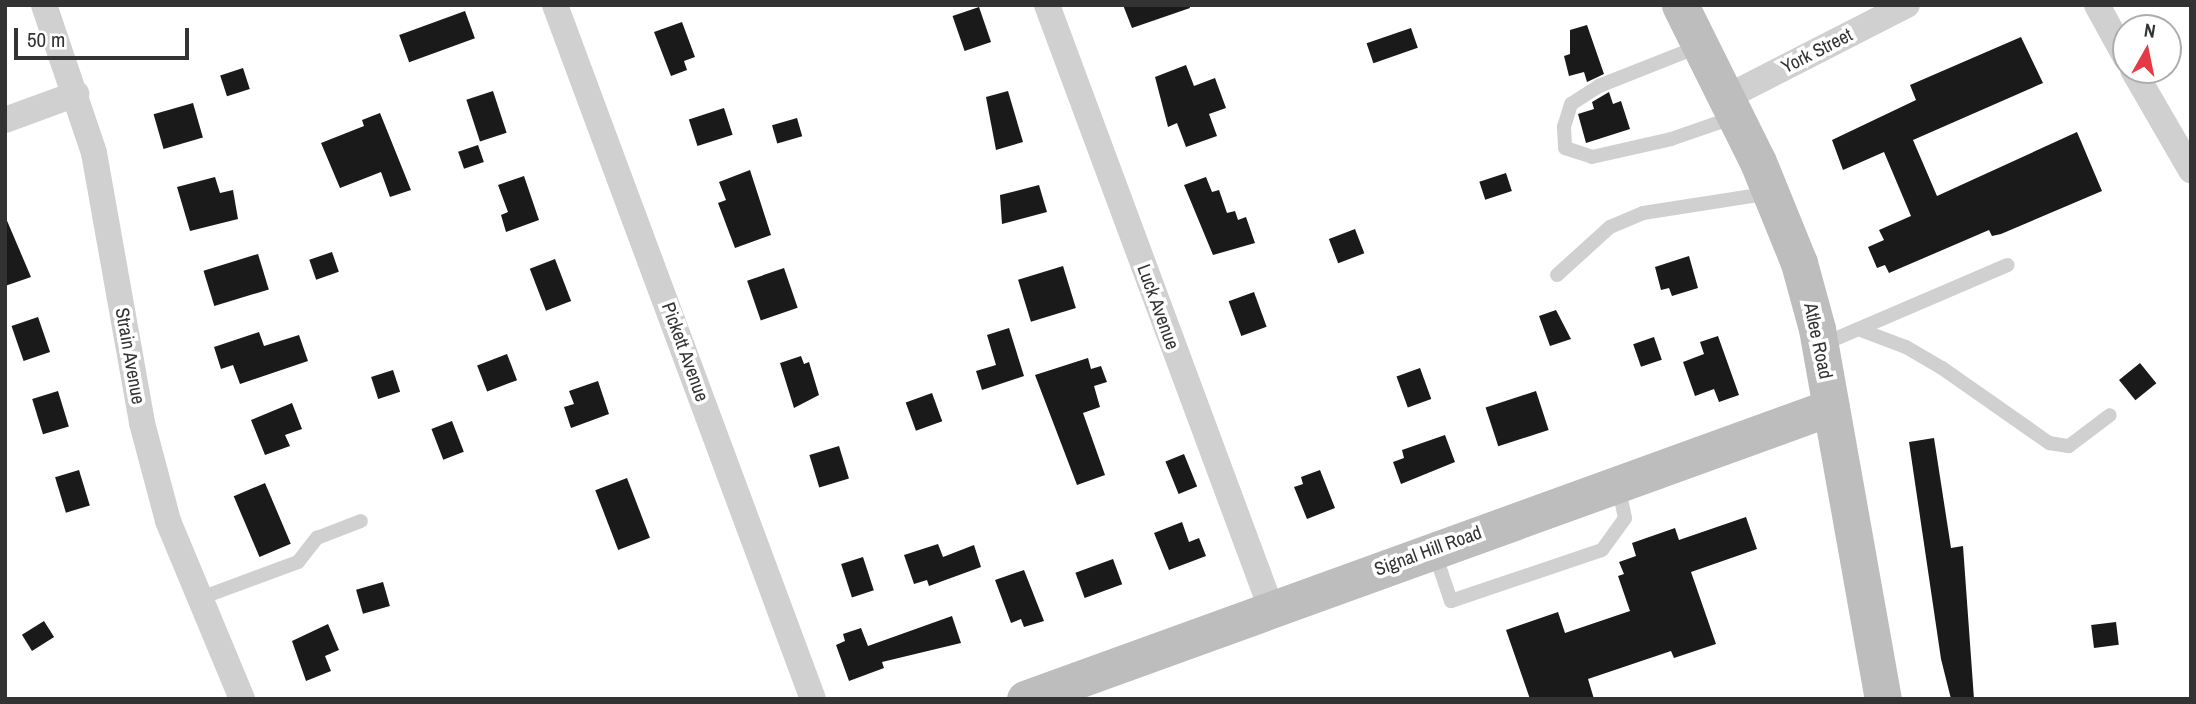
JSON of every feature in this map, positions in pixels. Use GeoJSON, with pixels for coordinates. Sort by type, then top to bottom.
{"type":"FeatureCollection","features":[{"type":"Feature","properties":{"kind":"street","name":"Strain Avenue"},"geometry":{"type":"LineString","coordinates":[[44,5],[94,153],[142,423],[168,521],[198,599],[242,699]]}},
{"type":"Feature","properties":{"kind":"street","name":"Pickett Avenue"},"geometry":{"type":"LineString","coordinates":[[555,5],[813,699]]}},
{"type":"Feature","properties":{"kind":"street","name":"Luck Avenue"},"geometry":{"type":"LineString","coordinates":[[1047,5],[1271,608]]}},
{"type":"Feature","properties":{"kind":"street","name":"Atlee Road"},"geometry":{"type":"LineString","coordinates":[[1681,5],[1772,193],[1799,263],[1820,345],[1832,407],[1883,699]]}},
{"type":"Feature","properties":{"kind":"street","name":"York Street"},"geometry":{"type":"LineString","coordinates":[[1731,106],[1907,5]]}},
{"type":"Feature","properties":{"kind":"street"},"geometry":{"type":"LineString","coordinates":[[2097,5],[2112,32]]}},
{"type":"Feature","properties":{"kind":"street"},"geometry":{"type":"LineString","coordinates":[[2141,84],[2191,170]]}},
{"type":"Feature","properties":{"kind":"street"},"geometry":{"type":"LineString","coordinates":[[5,120],[76,94]]}},
{"type":"Feature","properties":{"kind":"street","name":"Signal Hill Road"},"geometry":{"type":"LineString","coordinates":[[1025,699],[1082,689],[1271,608],[1832,407]]}},
{"type":"Feature","properties":{"kind":"lane"},"geometry":{"type":"LineString","coordinates":[[1701,46],[1599,86],[1571,104],[1564,127],[1565,148],[1592,157],[1671,139],[1731,106]]}},
{"type":"Feature","properties":{"kind":"lane"},"geometry":{"type":"LineString","coordinates":[[1557,275],[1610,227],[1643,213],[1772,193]]}},
{"type":"Feature","properties":{"kind":"lane"},"geometry":{"type":"LineString","coordinates":[[1820,345],[2008,265]]}},
{"type":"Feature","properties":{"kind":"lane"},"geometry":{"type":"LineString","coordinates":[[1858,329],[1906,347],[1942,368],[2049,443],[2069,446],[2110,415]]}},
{"type":"Feature","properties":{"kind":"lane"},"geometry":{"type":"LineString","coordinates":[[1433,549],[1451,601],[1602,550],[1625,518],[1617,483]]}},
{"type":"Feature","properties":{"kind":"lane"},"geometry":{"type":"LineString","coordinates":[[198,599],[298,562],[317,538],[361,521]]}},
{"type":"Feature","properties":{"kind":"building"},"geometry":{"type":"Polygon","coordinates":[[[1123,5],[1189,5],[1190,8],[1132,28],[1123,5]]]}},
{"type":"Feature","properties":{"kind":"building"},"geometry":{"type":"Polygon","coordinates":[[[979,7],[991,42],[965,51],[953,16],[979,7]]]}},
{"type":"Feature","properties":{"kind":"building"},"geometry":{"type":"Polygon","coordinates":[[[465,11],[475,38],[409,62],[399,35],[465,11]]]}},
{"type":"Feature","properties":{"kind":"building"},"geometry":{"type":"Polygon","coordinates":[[[682,22],[695,57],[684,61],[687,70],[671,76],[654,32],[682,22]]]}},
{"type":"Feature","properties":{"kind":"building"},"geometry":{"type":"Polygon","coordinates":[[[1587,25],[1604,74],[1587,82],[1584,72],[1569,76],[1564,56],[1570,54],[1570,30],[1587,25]]]}},
{"type":"Feature","properties":{"kind":"building"},"geometry":{"type":"Polygon","coordinates":[[[1411,28],[1418,48],[1373,63],[1367,43],[1411,28]]]}},
{"type":"Feature","properties":{"kind":"building"},"geometry":{"type":"Polygon","coordinates":[[[2021,37],[2043,83],[1913,140],[1937,196],[2077,132],[2102,191],[2001,234],[1992,236],[1989,230],[1889,273],[1885,265],[1877,268],[1868,247],[1884,240],[1879,230],[1911,216],[1884,152],[1843,170],[1832,140],[1916,100],[1910,85],[2021,37]]]}},
{"type":"Feature","properties":{"kind":"building"},"geometry":{"type":"Polygon","coordinates":[[[1186,65],[1194,86],[1215,78],[1226,108],[1209,114],[1217,136],[1186,147],[1177,123],[1168,127],[1155,77],[1186,65]]]}},
{"type":"Feature","properties":{"kind":"building"},"geometry":{"type":"Polygon","coordinates":[[[243,68],[250,89],[227,96],[220,75],[243,68]]]}},
{"type":"Feature","properties":{"kind":"building"},"geometry":{"type":"Polygon","coordinates":[[[493,91],[507,133],[480,141],[466,100],[493,91]]]}},
{"type":"Feature","properties":{"kind":"building"},"geometry":{"type":"Polygon","coordinates":[[[1008,91],[1023,142],[996,150],[986,97],[1008,91]]]}},
{"type":"Feature","properties":{"kind":"building"},"geometry":{"type":"Polygon","coordinates":[[[1609,92],[1613,104],[1621,101],[1630,129],[1586,143],[1578,114],[1594,109],[1592,102],[1609,92]]]}},
{"type":"Feature","properties":{"kind":"building"},"geometry":{"type":"Polygon","coordinates":[[[193,103],[203,138],[164,149],[154,114],[193,103]]]}},
{"type":"Feature","properties":{"kind":"building"},"geometry":{"type":"Polygon","coordinates":[[[724,108],[733,135],[697,146],[689,119],[724,108]]]}},
{"type":"Feature","properties":{"kind":"building"},"geometry":{"type":"Polygon","coordinates":[[[380,113],[411,190],[390,197],[381,172],[340,188],[321,143],[364,126],[362,120],[380,113]]]}},
{"type":"Feature","properties":{"kind":"building"},"geometry":{"type":"Polygon","coordinates":[[[797,118],[802,136],[777,143],[772,125],[797,118]]]}},
{"type":"Feature","properties":{"kind":"building"},"geometry":{"type":"Polygon","coordinates":[[[478,145],[484,162],[464,169],[458,152],[478,145]]]}},
{"type":"Feature","properties":{"kind":"building"},"geometry":{"type":"Polygon","coordinates":[[[750,170],[771,235],[735,248],[718,203],[726,200],[719,182],[750,170]]]}},
{"type":"Feature","properties":{"kind":"building"},"geometry":{"type":"Polygon","coordinates":[[[1506,173],[1512,191],[1485,200],[1479,182],[1506,173]]]}},
{"type":"Feature","properties":{"kind":"building"},"geometry":{"type":"Polygon","coordinates":[[[524,176],[539,220],[506,232],[501,215],[508,212],[498,185],[524,176]]]}},
{"type":"Feature","properties":{"kind":"building"},"geometry":{"type":"Polygon","coordinates":[[[215,177],[220,193],[233,190],[238,219],[190,231],[177,187],[215,177]]]}},
{"type":"Feature","properties":{"kind":"building"},"geometry":{"type":"Polygon","coordinates":[[[1206,177],[1212,192],[1219,190],[1227,213],[1235,211],[1238,220],[1246,217],[1255,243],[1213,255],[1184,185],[1206,177]]]}},
{"type":"Feature","properties":{"kind":"building"},"geometry":{"type":"Polygon","coordinates":[[[1039,185],[1047,212],[1002,224],[1000,195],[1039,185]]]}},
{"type":"Feature","properties":{"kind":"building"},"geometry":{"type":"Polygon","coordinates":[[[5,216],[31,277],[5,286],[5,216]]]}},
{"type":"Feature","properties":{"kind":"building"},"geometry":{"type":"Polygon","coordinates":[[[1355,229],[1364,253],[1338,263],[1329,239],[1355,229]]]}},
{"type":"Feature","properties":{"kind":"building"},"geometry":{"type":"Polygon","coordinates":[[[332,252],[339,272],[316,280],[309,260],[332,252]]]}},
{"type":"Feature","properties":{"kind":"building"},"geometry":{"type":"Polygon","coordinates":[[[258,254],[269,289],[214,306],[203,271],[258,254]]]}},
{"type":"Feature","properties":{"kind":"building"},"geometry":{"type":"Polygon","coordinates":[[[1689,256],[1698,288],[1672,296],[1669,288],[1661,290],[1655,267],[1689,256]]]}},
{"type":"Feature","properties":{"kind":"building"},"geometry":{"type":"Polygon","coordinates":[[[555,259],[571,301],[546,311],[530,269],[555,259]]]}},
{"type":"Feature","properties":{"kind":"building"},"geometry":{"type":"Polygon","coordinates":[[[1063,266],[1076,308],[1031,322],[1018,280],[1063,266]]]}},
{"type":"Feature","properties":{"kind":"building"},"geometry":{"type":"Polygon","coordinates":[[[784,268],[798,308],[761,320],[747,281],[784,268]]]}},
{"type":"Feature","properties":{"kind":"building"},"geometry":{"type":"Polygon","coordinates":[[[1254,292],[1267,327],[1241,336],[1229,301],[1254,292]]]}},
{"type":"Feature","properties":{"kind":"building"},"geometry":{"type":"Polygon","coordinates":[[[1556,310],[1571,339],[1550,346],[1539,316],[1556,310]]]}},
{"type":"Feature","properties":{"kind":"building"},"geometry":{"type":"Polygon","coordinates":[[[38,317],[50,352],[24,361],[12,326],[38,317]]]}},
{"type":"Feature","properties":{"kind":"building"},"geometry":{"type":"Polygon","coordinates":[[[1009,328],[1024,376],[982,390],[976,371],[996,365],[987,335],[1009,328]]]}},
{"type":"Feature","properties":{"kind":"building"},"geometry":{"type":"Polygon","coordinates":[[[259,332],[264,346],[299,335],[308,361],[240,384],[233,365],[221,369],[214,347],[259,332]]]}},
{"type":"Feature","properties":{"kind":"building"},"geometry":{"type":"Polygon","coordinates":[[[1718,336],[1739,395],[1719,402],[1714,389],[1695,396],[1683,362],[1704,354],[1700,342],[1718,336]]]}},
{"type":"Feature","properties":{"kind":"building"},"geometry":{"type":"Polygon","coordinates":[[[1654,337],[1662,360],[1641,367],[1633,344],[1654,337]]]}},
{"type":"Feature","properties":{"kind":"building"},"geometry":{"type":"Polygon","coordinates":[[[507,354],[517,380],[487,392],[477,365],[507,354]]]}},
{"type":"Feature","properties":{"kind":"building"},"geometry":{"type":"Polygon","coordinates":[[[801,356],[804,364],[809,362],[819,395],[794,408],[780,363],[801,356]]]}},
{"type":"Feature","properties":{"kind":"building"},"geometry":{"type":"Polygon","coordinates":[[[1088,358],[1091,369],[1101,366],[1107,382],[1094,386],[1100,407],[1083,413],[1105,475],[1077,485],[1035,375],[1088,358]]]}},
{"type":"Feature","properties":{"kind":"building"},"geometry":{"type":"Polygon","coordinates":[[[2140,363],[2156,383],[2135,400],[2119,380],[2140,363]]]}},
{"type":"Feature","properties":{"kind":"building"},"geometry":{"type":"Polygon","coordinates":[[[1420,368],[1431,399],[1408,408],[1397,377],[1420,368]]]}},
{"type":"Feature","properties":{"kind":"building"},"geometry":{"type":"Polygon","coordinates":[[[393,370],[400,392],[378,399],[371,377],[393,370]]]}},
{"type":"Feature","properties":{"kind":"building"},"geometry":{"type":"Polygon","coordinates":[[[598,381],[609,414],[571,428],[564,407],[574,404],[569,391],[598,381]]]}},
{"type":"Feature","properties":{"kind":"building"},"geometry":{"type":"Polygon","coordinates":[[[58,391],[69,426],[43,434],[32,399],[58,391]]]}},
{"type":"Feature","properties":{"kind":"building"},"geometry":{"type":"Polygon","coordinates":[[[1536,391],[1549,430],[1498,446],[1486,407],[1536,391]]]}},
{"type":"Feature","properties":{"kind":"building"},"geometry":{"type":"Polygon","coordinates":[[[932,393],[942,421],[916,431],[906,403],[932,393]]]}},
{"type":"Feature","properties":{"kind":"building"},"geometry":{"type":"Polygon","coordinates":[[[292,403],[302,429],[285,435],[290,446],[265,455],[251,420],[292,403]]]}},
{"type":"Feature","properties":{"kind":"building"},"geometry":{"type":"Polygon","coordinates":[[[452,421],[464,452],[443,460],[431,429],[452,421]]]}},
{"type":"Feature","properties":{"kind":"building"},"geometry":{"type":"Polygon","coordinates":[[[1445,435],[1455,462],[1401,484],[1393,462],[1404,458],[1402,450],[1445,435]]]}},
{"type":"Feature","properties":{"kind":"building"},"geometry":{"type":"Polygon","coordinates":[[[1934,438],[1951,548],[1963,546],[1974,699],[1951,699],[1941,659],[1909,442],[1934,438]]]}},
{"type":"Feature","properties":{"kind":"building"},"geometry":{"type":"Polygon","coordinates":[[[839,446],[849,479],[819,488],[809,455],[839,446]]]}},
{"type":"Feature","properties":{"kind":"building"},"geometry":{"type":"Polygon","coordinates":[[[1184,454],[1197,486],[1179,494],[1165,461],[1184,454]]]}},
{"type":"Feature","properties":{"kind":"building"},"geometry":{"type":"Polygon","coordinates":[[[79,470],[90,505],[66,513],[55,477],[79,470]]]}},
{"type":"Feature","properties":{"kind":"building"},"geometry":{"type":"Polygon","coordinates":[[[1320,470],[1335,508],[1307,519],[1294,487],[1303,484],[1301,477],[1320,470]]]}},
{"type":"Feature","properties":{"kind":"building"},"geometry":{"type":"Polygon","coordinates":[[[627,478],[650,538],[618,550],[595,490],[627,478]]]}},
{"type":"Feature","properties":{"kind":"building"},"geometry":{"type":"Polygon","coordinates":[[[265,483],[291,544],[259,557],[234,496],[265,483]]]}},
{"type":"Feature","properties":{"kind":"building"},"geometry":{"type":"Polygon","coordinates":[[[1746,517],[1757,549],[1691,572],[1716,644],[1674,658],[1671,651],[1588,679],[1594,699],[1530,699],[1506,630],[1558,612],[1565,633],[1630,611],[1618,576],[1624,574],[1619,562],[1636,556],[1632,543],[1675,528],[1679,540],[1746,517]]]}},
{"type":"Feature","properties":{"kind":"building"},"geometry":{"type":"Polygon","coordinates":[[[1182,522],[1189,542],[1199,538],[1206,556],[1169,570],[1154,533],[1182,522]]]}},
{"type":"Feature","properties":{"kind":"building"},"geometry":{"type":"Polygon","coordinates":[[[938,544],[943,557],[974,545],[981,567],[929,586],[927,580],[914,584],[904,555],[938,544]]]}},
{"type":"Feature","properties":{"kind":"building"},"geometry":{"type":"Polygon","coordinates":[[[863,557],[874,590],[852,597],[841,564],[863,557]]]}},
{"type":"Feature","properties":{"kind":"building"},"geometry":{"type":"Polygon","coordinates":[[[1113,559],[1122,584],[1085,598],[1075,573],[1113,559]]]}},
{"type":"Feature","properties":{"kind":"building"},"geometry":{"type":"Polygon","coordinates":[[[1024,570],[1044,621],[1024,627],[1021,619],[1011,623],[995,580],[1024,570]]]}},
{"type":"Feature","properties":{"kind":"building"},"geometry":{"type":"Polygon","coordinates":[[[383,582],[390,606],[363,614],[356,590],[383,582]]]}},
{"type":"Feature","properties":{"kind":"building"},"geometry":{"type":"Polygon","coordinates":[[[952,616],[961,643],[882,662],[884,668],[849,681],[836,645],[845,641],[843,634],[861,628],[868,646],[952,616]]]}},
{"type":"Feature","properties":{"kind":"building"},"geometry":{"type":"Polygon","coordinates":[[[44,621],[54,637],[32,651],[22,635],[44,621]]]}},
{"type":"Feature","properties":{"kind":"building"},"geometry":{"type":"Polygon","coordinates":[[[2116,622],[2119,645],[2094,648],[2091,625],[2116,622]]]}},
{"type":"Feature","properties":{"kind":"building"},"geometry":{"type":"Polygon","coordinates":[[[328,624],[339,650],[325,656],[331,671],[306,681],[292,641],[328,624]]]}}]}
